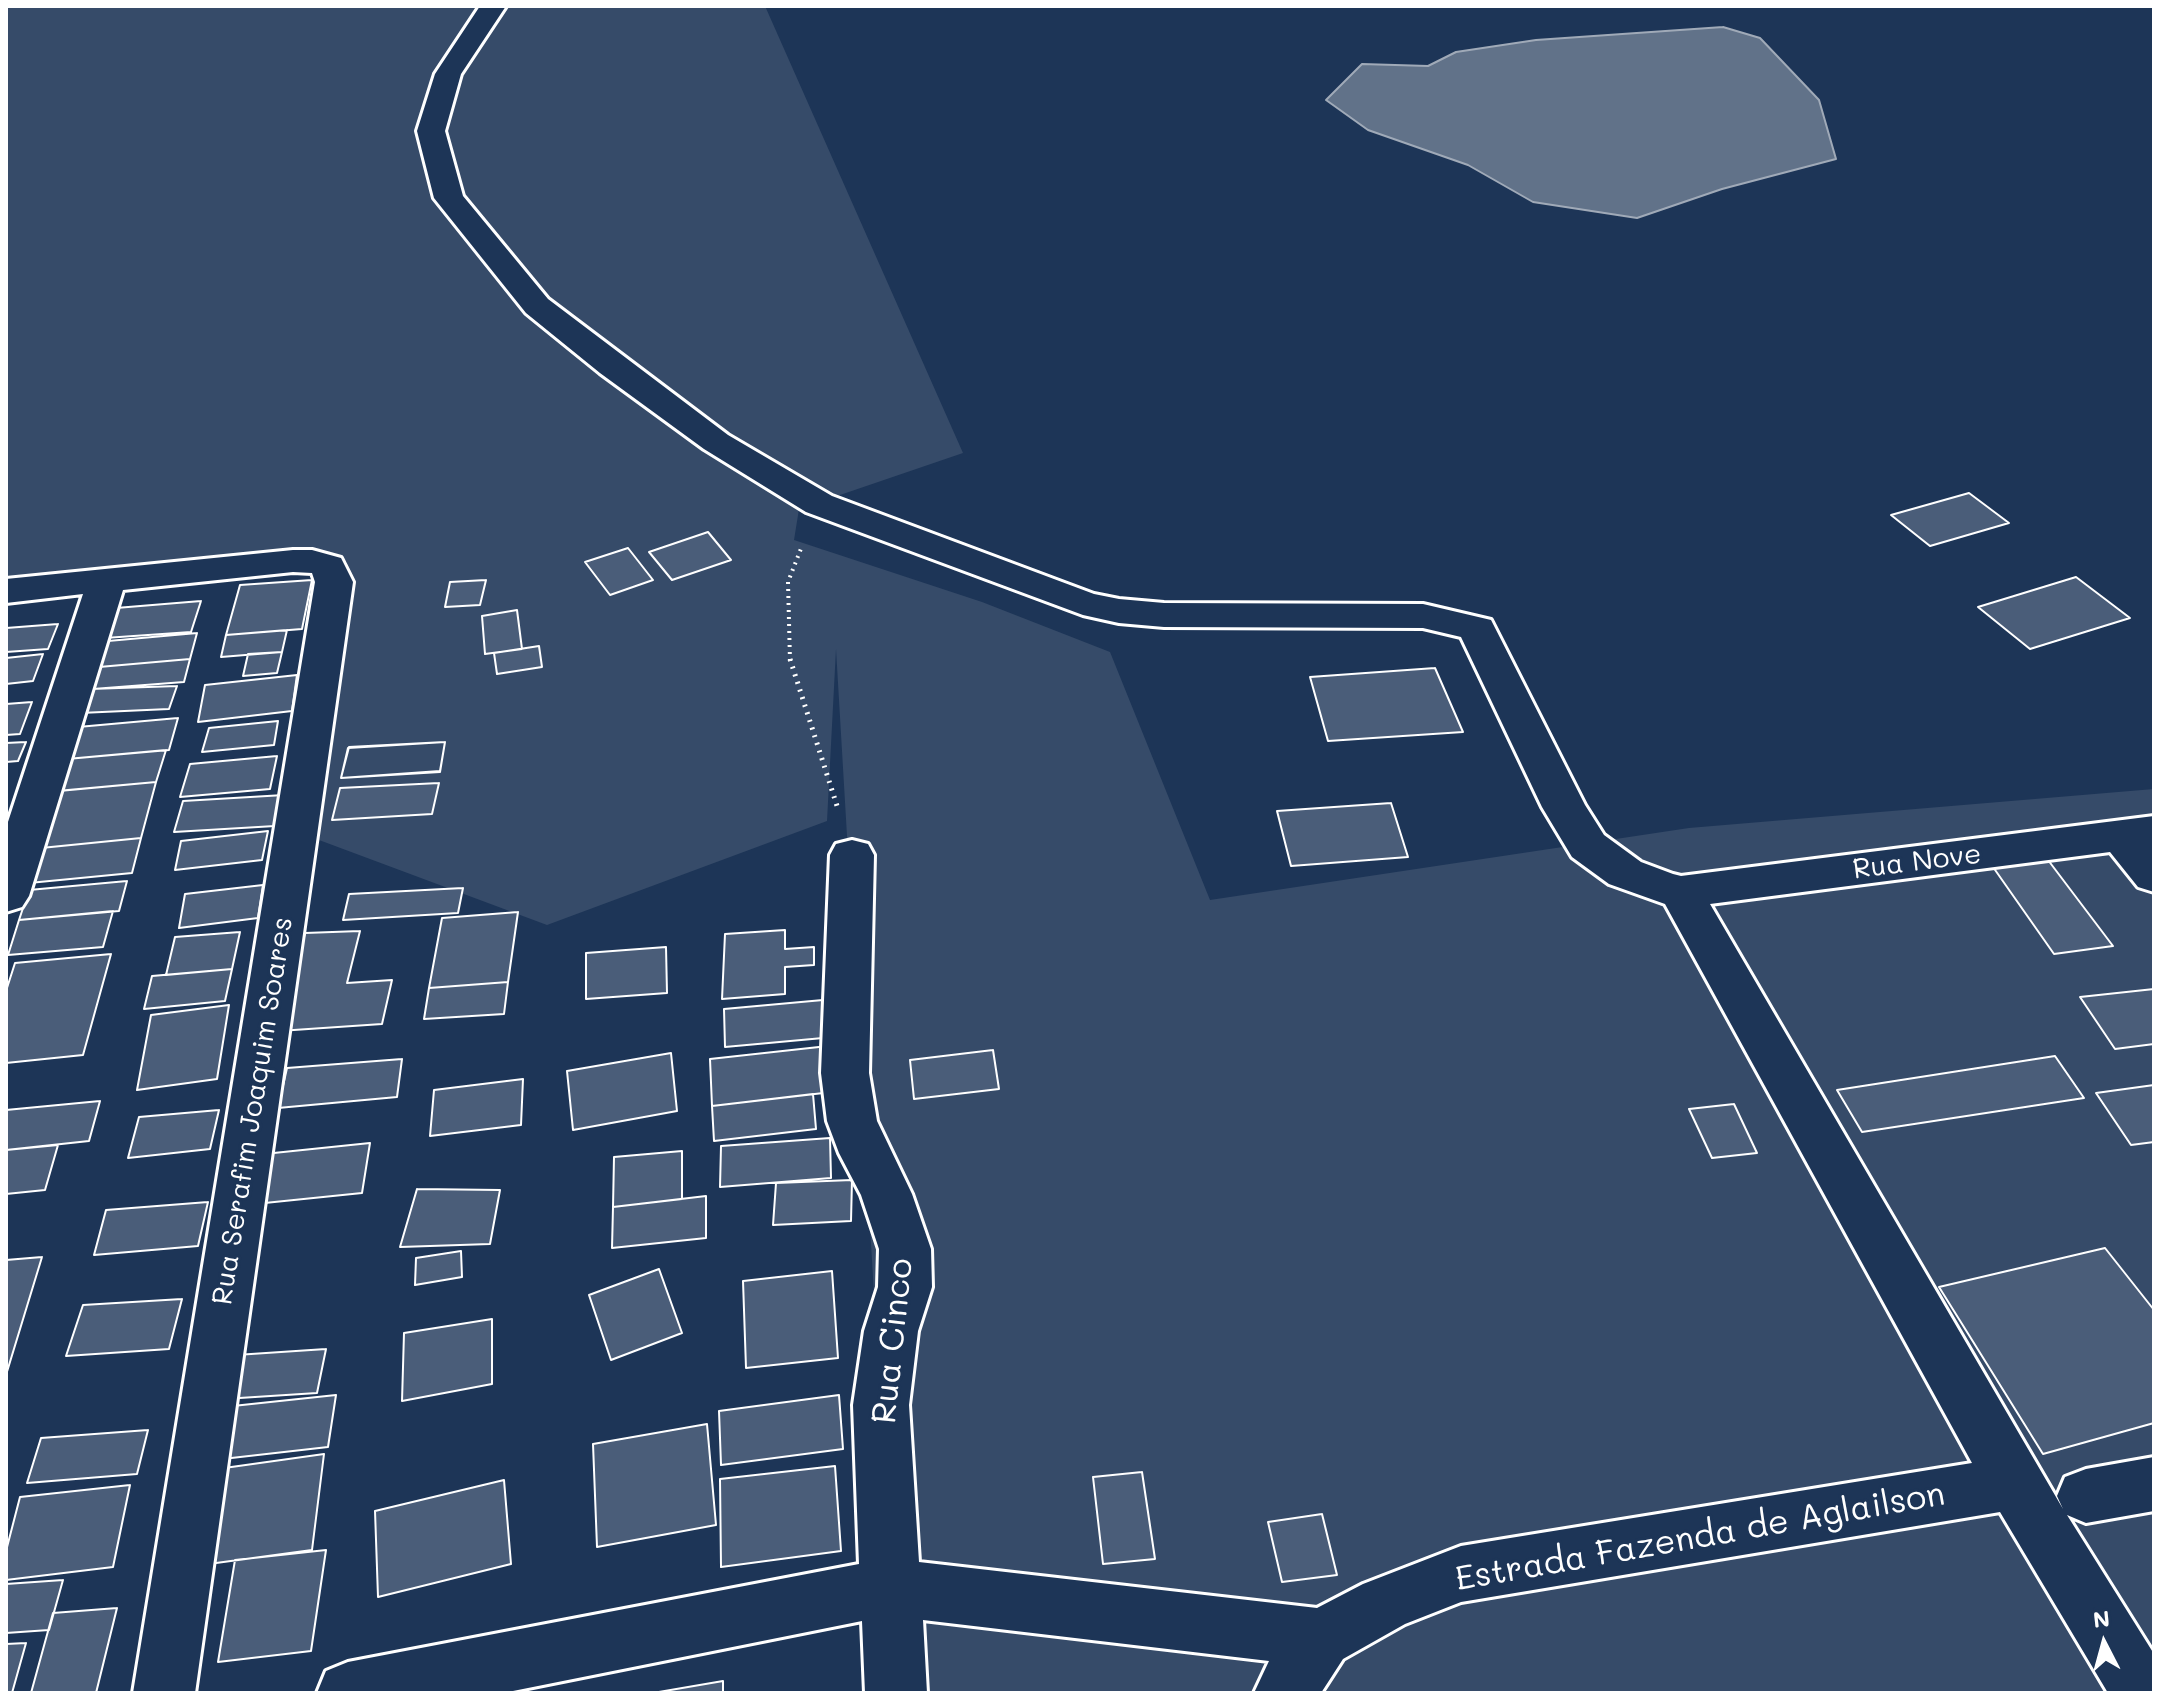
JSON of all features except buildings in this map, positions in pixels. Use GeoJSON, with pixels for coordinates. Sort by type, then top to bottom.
{"type":"FeatureCollection","features":[{"type":"Feature","properties":{"kind":"street"},"geometry":{"type":"LineString","coordinates":[[493,6],[448,74],[431,131],[449,198],[537,306],[612,366],[716,442],[819,504],[1083,603],[1119,611],[1164,615],[1423,616],[1477,629],[1564,807],[1588,846],[1625,873],[1681,892],[2014,1483],[2143,1693]]}},
{"type":"Feature","properties":{"kind":"street","name":"Rua Serafim Joaquim Soares"},"geometry":{"type":"LineString","coordinates":[[107,580],[312,561],[328,566],[334,582],[164,1693]]}},
{"type":"Feature","properties":{"kind":"street"},"geometry":{"type":"LineString","coordinates":[[6,591],[107,580],[6,896]]}},
{"type":"Feature","properties":{"kind":"street"},"geometry":{"type":"LineString","coordinates":[[2138,834],[2154,876]]}},
{"type":"Feature","properties":{"kind":"street","name":"Rua Nove"},"geometry":{"type":"LineString","coordinates":[[1681,892],[2138,834]]}},
{"type":"Feature","properties":{"kind":"street","name":"Rua Cinco"},"geometry":{"type":"LineString","coordinates":[[852,855],[845,1073],[850,1109],[864,1153],[886,1194],[905,1249],[905,1287],[891,1331],[881,1405],[896,1693]]}},
{"type":"Feature","properties":{"kind":"street","name":"Estrada Fazenda de Aglailson"},"geometry":{"type":"LineString","coordinates":[[1285,1693],[1321,1638],[1384,1604],[1461,1574],[2014,1483]]}},
{"type":"Feature","properties":{"kind":"street"},"geometry":{"type":"LineString","coordinates":[[2086,1496],[2154,1484]]}},
{"type":"Feature","properties":{"kind":"street"},"geometry":{"type":"LineString","coordinates":[[348,1693],[890,1587],[1321,1638]]}},
{"type":"Feature","properties":{"kind":"path"},"geometry":{"type":"LineString","coordinates":[[819,504],[788,582],[789,657],[852,855]]}},
{"type":"Feature","properties":{"kind":"shaded area"},"geometry":{"type":"Polygon","coordinates":[[[6,6],[765,6],[963,453],[799,509],[794,540],[982,602],[1110,652],[1210,900],[1689,828],[2154,789],[2154,1693],[908,1693],[884,1464],[836,649],[827,821],[547,925],[319,840],[347,562],[316,550],[6,581],[6,6]]]}},
{"type":"Feature","properties":{"kind":"shaded area"},"geometry":{"type":"Polygon","coordinates":[[[1723,27],[1760,38],[1819,100],[1836,159],[1722,189],[1637,218],[1533,202],[1468,165],[1368,130],[1326,100],[1362,64],[1428,66],[1456,52],[1536,40],[1723,27]]]}}]}
